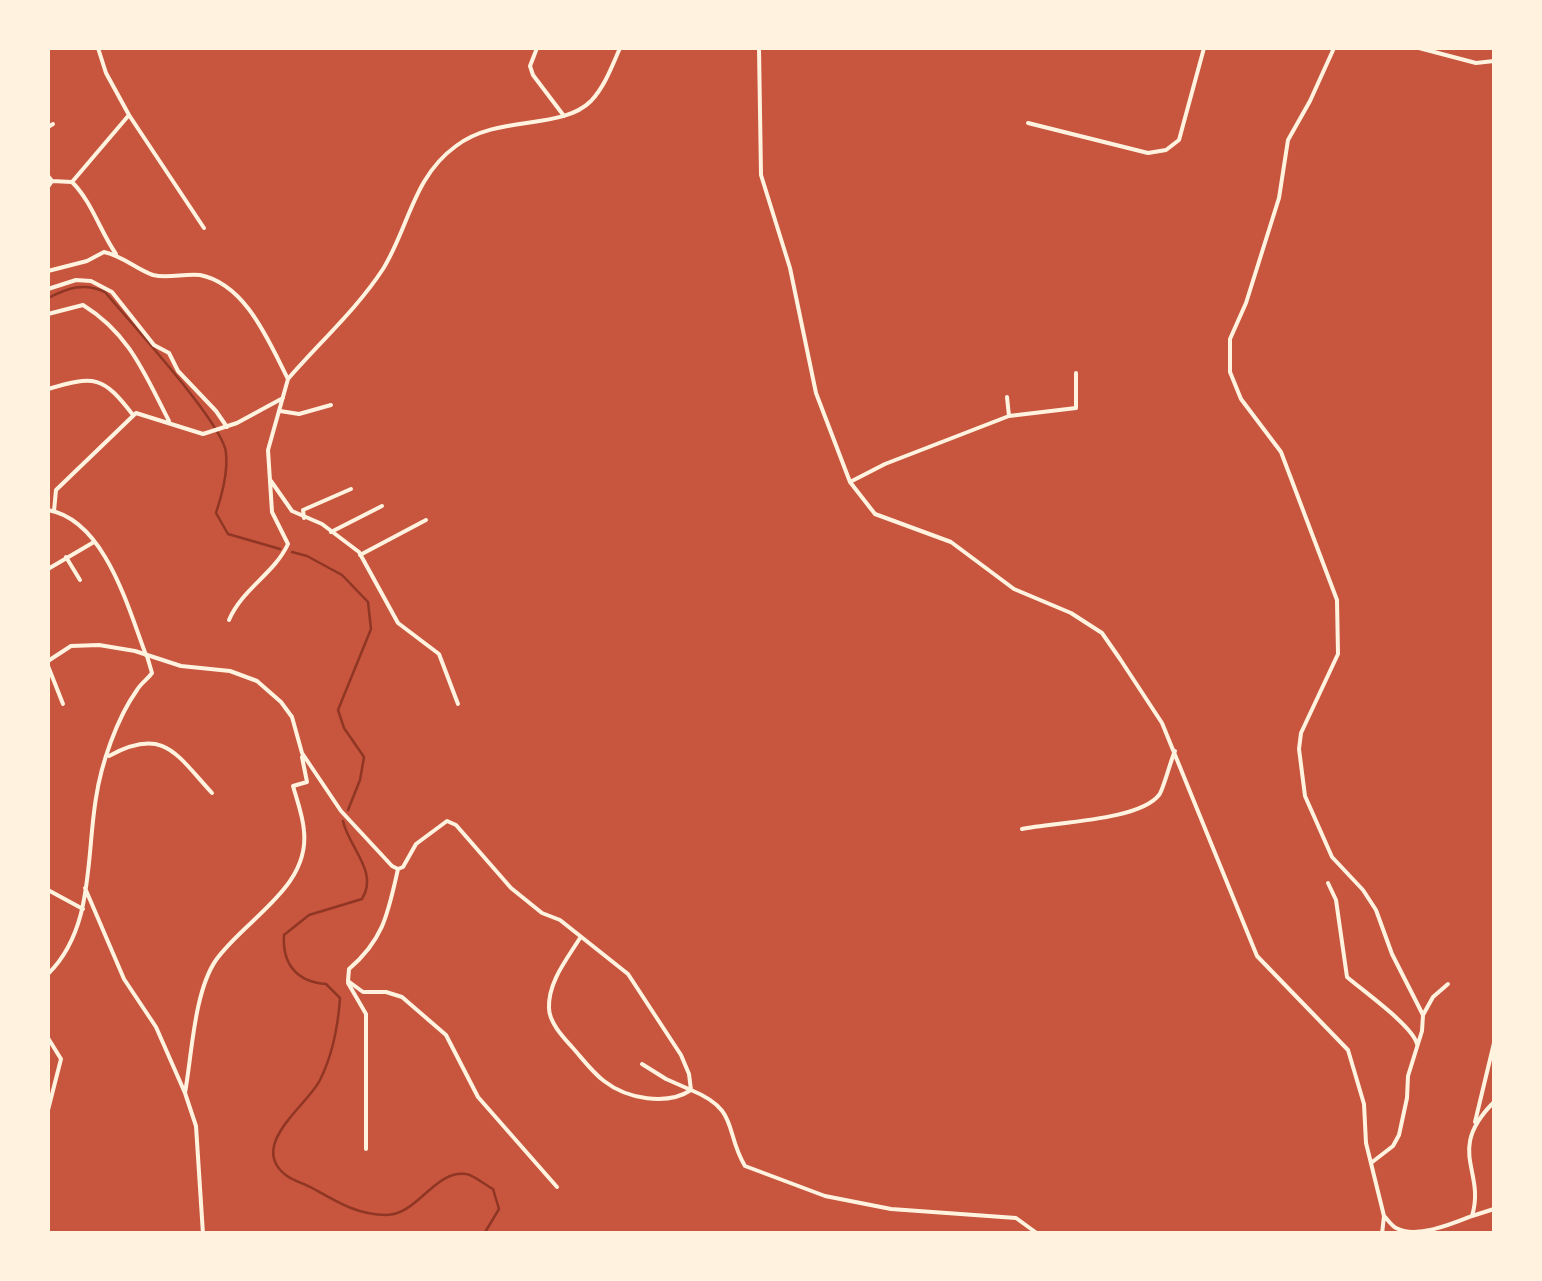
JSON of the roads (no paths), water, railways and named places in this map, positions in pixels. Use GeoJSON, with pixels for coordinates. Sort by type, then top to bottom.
{"type":"FeatureCollection","features":[{"type":"Feature","properties":{"kind":"street"},"geometry":{"type":"LineString","coordinates":[[98,48],[106,74],[129,115],[204,228]]}},
{"type":"Feature","properties":{"kind":"street"},"geometry":{"type":"LineString","coordinates":[[536,48],[530,66],[532,75],[564,116]]}},
{"type":"Feature","properties":{"kind":"street"},"geometry":{"type":"LineString","coordinates":[[229,620],[241,597],[281,558],[288,544],[272,512],[268,450],[288,379],[383,268],[420,186],[435,164],[482,130],[578,112],[606,81],[620,48]]}},
{"type":"Feature","properties":{"kind":"street"},"geometry":{"type":"LineString","coordinates":[[759,48],[761,175],[790,268],[816,393],[850,482],[875,514],[951,542],[1014,589],[1071,613],[1102,633],[1162,723],[1257,956],[1348,1050],[1364,1104],[1370,1163],[1384,1216],[1382,1234]]}},
{"type":"Feature","properties":{"kind":"street"},"geometry":{"type":"LineString","coordinates":[[1028,123],[1148,153],[1166,150],[1179,140],[1204,48]]}},
{"type":"Feature","properties":{"kind":"street"},"geometry":{"type":"LineString","coordinates":[[1334,48],[1288,140],[1278,198],[1246,303],[1230,339],[1230,372],[1241,400],[1282,452],[1337,600],[1338,654],[1301,732],[1299,749],[1305,796],[1332,857],[1376,910],[1392,954],[1423,1015]]}},
{"type":"Feature","properties":{"kind":"street"},"geometry":{"type":"LineString","coordinates":[[1419,48],[1476,62],[1494,61]]}},
{"type":"Feature","properties":{"kind":"street"},"geometry":{"type":"LineString","coordinates":[[72,182],[129,115]]}},
{"type":"Feature","properties":{"kind":"street"},"geometry":{"type":"LineString","coordinates":[[48,188],[50,179],[72,182],[84,194],[116,254]]}},
{"type":"Feature","properties":{"kind":"street"},"geometry":{"type":"LineString","coordinates":[[48,271],[87,261],[104,252],[116,254],[154,275],[195,274],[225,284],[268,339],[288,379]]}},
{"type":"Feature","properties":{"kind":"street"},"geometry":{"type":"LineString","coordinates":[[48,288],[76,280],[91,281],[112,292],[154,345],[169,353],[178,371],[216,411],[224,428]]}},
{"type":"Feature","properties":{"kind":"street"},"geometry":{"type":"LineString","coordinates":[[48,314],[84,304],[111,326],[126,340],[170,423]]}},
{"type":"Feature","properties":{"kind":"street"},"geometry":{"type":"LineString","coordinates":[[850,482],[1009,416],[1076,408],[1076,373]]}},
{"type":"Feature","properties":{"kind":"street"},"geometry":{"type":"LineString","coordinates":[[48,389],[92,379],[114,389],[133,415]]}},
{"type":"Feature","properties":{"kind":"street"},"geometry":{"type":"LineString","coordinates":[[1007,397],[1009,416]]}},
{"type":"Feature","properties":{"kind":"street"},"geometry":{"type":"LineString","coordinates":[[48,974],[68,950],[83,910],[96,796],[120,721],[139,686],[152,673],[115,575],[79,526],[51,511],[56,490],[133,415],[146,415],[203,434],[224,428],[282,398]]}},
{"type":"Feature","properties":{"kind":"street"},"geometry":{"type":"LineString","coordinates":[[280,411],[299,414],[331,405]]}},
{"type":"Feature","properties":{"kind":"street"},"geometry":{"type":"LineString","coordinates":[[271,482],[286,505],[360,555],[398,623],[439,654],[458,704]]}},
{"type":"Feature","properties":{"kind":"street"},"geometry":{"type":"LineString","coordinates":[[304,518],[304,510],[351,489]]}},
{"type":"Feature","properties":{"kind":"street"},"geometry":{"type":"LineString","coordinates":[[330,532],[382,506]]}},
{"type":"Feature","properties":{"kind":"street"},"geometry":{"type":"LineString","coordinates":[[360,555],[426,520]]}},
{"type":"Feature","properties":{"kind":"street"},"geometry":{"type":"LineString","coordinates":[[48,569],[94,542]]}},
{"type":"Feature","properties":{"kind":"street"},"geometry":{"type":"LineString","coordinates":[[66,557],[80,580]]}},
{"type":"Feature","properties":{"kind":"street"},"geometry":{"type":"LineString","coordinates":[[64,704],[48,663],[71,646],[100,645],[181,666],[230,670],[257,681],[282,702],[292,717],[307,782],[293,786],[305,833],[298,865],[284,891],[251,920],[216,960],[200,1002],[185,1093]]}},
{"type":"Feature","properties":{"kind":"street"},"geometry":{"type":"LineString","coordinates":[[108,756],[130,744],[159,743],[172,749],[212,794]]}},
{"type":"Feature","properties":{"kind":"street"},"geometry":{"type":"LineString","coordinates":[[1022,829],[1057,827],[1153,800],[1162,791],[1174,751]]}},
{"type":"Feature","properties":{"kind":"street"},"geometry":{"type":"LineString","coordinates":[[302,753],[340,811],[398,869]]}},
{"type":"Feature","properties":{"kind":"street"},"geometry":{"type":"LineString","coordinates":[[366,1148],[366,1014],[348,980],[349,969],[367,954],[381,933],[398,869],[426,834],[447,821],[456,825],[511,888],[542,913],[560,920],[628,974],[680,1055],[690,1074],[691,1090]]}},
{"type":"Feature","properties":{"kind":"street"},"geometry":{"type":"LineString","coordinates":[[1328,883],[1336,900],[1348,977],[1415,1036],[1418,1048]]}},
{"type":"Feature","properties":{"kind":"street"},"geometry":{"type":"LineString","coordinates":[[85,888],[124,979],[156,1027],[185,1093],[198,1144],[203,1234]]}},
{"type":"Feature","properties":{"kind":"street"},"geometry":{"type":"LineString","coordinates":[[48,890],[83,910]]}},
{"type":"Feature","properties":{"kind":"street"},"geometry":{"type":"LineString","coordinates":[[580,938],[550,991],[548,1013],[562,1036],[606,1083],[664,1101],[691,1090]]}},
{"type":"Feature","properties":{"kind":"street"},"geometry":{"type":"LineString","coordinates":[[348,980],[363,992],[402,997],[446,1035],[478,1097],[557,1187]]}},
{"type":"Feature","properties":{"kind":"street"},"geometry":{"type":"LineString","coordinates":[[1370,1163],[1392,1146],[1398,1135],[1423,1015],[1448,984]]}},
{"type":"Feature","properties":{"kind":"street"},"geometry":{"type":"LineString","coordinates":[[48,1038],[61,1059],[48,1110]]}},
{"type":"Feature","properties":{"kind":"street"},"geometry":{"type":"LineString","coordinates":[[1472,1216],[1476,1204],[1468,1163],[1494,1044]]}},
{"type":"Feature","properties":{"kind":"street"},"geometry":{"type":"LineString","coordinates":[[642,1064],[666,1080],[704,1095],[728,1116],[741,1159],[750,1169],[825,1196],[891,1209],[1016,1218],[1038,1234]]}},
{"type":"Feature","properties":{"kind":"street"},"geometry":{"type":"LineString","coordinates":[[1473,1127],[1494,1102]]}},
{"type":"Feature","properties":{"kind":"street"},"geometry":{"type":"LineString","coordinates":[[1384,1216],[1397,1228],[1412,1231],[1436,1228],[1494,1209]]}},
{"type":"Feature","properties":{"kind":"waterway"},"geometry":{"type":"LineString","coordinates":[[48,298],[76,288],[105,292],[193,397],[221,439],[226,468],[216,513],[228,534],[280,549]]}},
{"type":"Feature","properties":{"kind":"waterway"},"geometry":{"type":"LineString","coordinates":[[292,552],[342,575],[368,602],[371,629],[338,710],[344,728],[364,757],[348,810]]}},
{"type":"Feature","properties":{"kind":"waterway"},"geometry":{"type":"LineString","coordinates":[[343,821],[365,870],[362,899],[309,915],[284,935],[286,955],[293,970],[307,980],[326,984],[340,998],[328,1060],[320,1080],[276,1139],[276,1164],[290,1178],[340,1203],[366,1213],[386,1215],[408,1208],[444,1179],[469,1175],[493,1189],[499,1209],[484,1234]]}}]}
